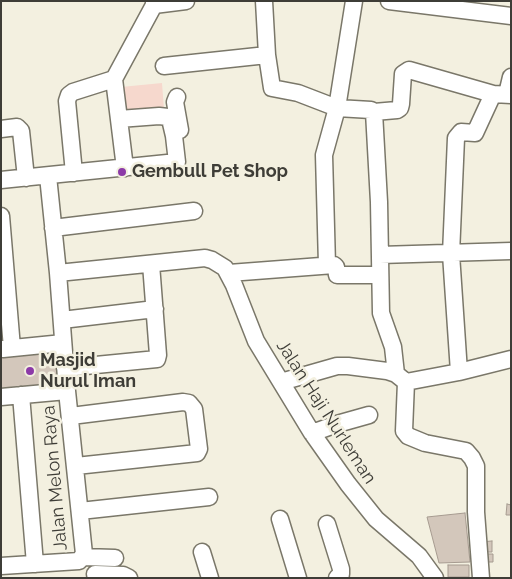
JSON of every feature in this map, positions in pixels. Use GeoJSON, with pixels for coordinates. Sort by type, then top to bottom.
{"type":"FeatureCollection","features":[{"type":"Feature","properties":{"kind":"street"},"geometry":{"type":"LineString","coordinates":[[125,168],[114,79],[154,3],[186,1]]}},
{"type":"Feature","properties":{"kind":"street"},"geometry":{"type":"LineString","coordinates":[[264,1],[267,55],[272,88],[298,93],[337,108],[371,110],[374,112],[400,108],[403,74],[409,70],[504,94]]}},
{"type":"Feature","properties":{"kind":"street"},"geometry":{"type":"LineString","coordinates":[[327,265],[324,155],[337,108],[354,1]]}},
{"type":"Feature","properties":{"kind":"street"},"geometry":{"type":"LineString","coordinates":[[389,1],[511,16]]}},
{"type":"Feature","properties":{"kind":"street"},"geometry":{"type":"LineString","coordinates":[[164,66],[267,55]]}},
{"type":"Feature","properties":{"kind":"street"},"geometry":{"type":"LineString","coordinates":[[458,372],[451,254],[456,138],[461,132],[475,133],[504,94],[511,77]]}},
{"type":"Feature","properties":{"kind":"street"},"geometry":{"type":"LineString","coordinates":[[74,173],[67,101],[69,95],[114,79]]}},
{"type":"Feature","properties":{"kind":"street"},"geometry":{"type":"LineString","coordinates":[[1,180],[177,162],[182,158],[183,153],[175,102],[177,97]]}},
{"type":"Feature","properties":{"kind":"street"},"geometry":{"type":"LineString","coordinates":[[374,112],[382,314],[401,378],[404,431],[408,436],[425,443],[466,451],[472,458],[476,466],[476,512],[481,578]]}},
{"type":"Feature","properties":{"kind":"street"},"geometry":{"type":"LineString","coordinates":[[119,119],[168,117],[174,136],[177,162]]}},
{"type":"Feature","properties":{"kind":"street"},"geometry":{"type":"LineString","coordinates":[[1,129],[17,127],[21,131],[26,178]]}},
{"type":"Feature","properties":{"kind":"street","name":"Jalan Melon Raya"},"geometry":{"type":"LineString","coordinates":[[48,176],[84,554],[81,559]]}},
{"type":"Feature","properties":{"kind":"street"},"geometry":{"type":"LineString","coordinates":[[53,228],[194,211]]}},
{"type":"Feature","properties":{"kind":"street"},"geometry":{"type":"LineString","coordinates":[[1,216],[7,348],[63,343]]}},
{"type":"Feature","properties":{"kind":"street"},"geometry":{"type":"LineString","coordinates":[[380,255],[511,251]]}},
{"type":"Feature","properties":{"kind":"street"},"geometry":{"type":"LineString","coordinates":[[58,273],[204,258],[218,264],[229,273],[327,265],[336,266],[337,275],[380,275]]}},
{"type":"Feature","properties":{"kind":"street"},"geometry":{"type":"LineString","coordinates":[[65,368],[155,360],[158,355],[150,264]]}},
{"type":"Feature","properties":{"kind":"street","name":"Jalan Haji Nurleman"},"geometry":{"type":"LineString","coordinates":[[229,273],[256,340],[312,433],[348,484],[376,519],[419,556],[435,578]]}},
{"type":"Feature","properties":{"kind":"street"},"geometry":{"type":"LineString","coordinates":[[62,320],[155,310]]}},
{"type":"Feature","properties":{"kind":"street"},"geometry":{"type":"LineString","coordinates":[[281,382],[337,366],[363,367],[401,378],[458,372],[511,359]]}},
{"type":"Feature","properties":{"kind":"street"},"geometry":{"type":"LineString","coordinates":[[1,397],[67,390]]}},
{"type":"Feature","properties":{"kind":"street"},"geometry":{"type":"LineString","coordinates":[[21,395],[35,564]]}},
{"type":"Feature","properties":{"kind":"street"},"geometry":{"type":"LineString","coordinates":[[71,416],[182,402],[189,403],[194,408],[199,449],[197,453],[76,466]]}},
{"type":"Feature","properties":{"kind":"street"},"geometry":{"type":"LineString","coordinates":[[312,433],[369,415]]}},
{"type":"Feature","properties":{"kind":"street"},"geometry":{"type":"LineString","coordinates":[[80,511],[209,496]]}},
{"type":"Feature","properties":{"kind":"street"},"geometry":{"type":"LineString","coordinates":[[280,519],[298,578]]}},
{"type":"Feature","properties":{"kind":"street"},"geometry":{"type":"LineString","coordinates":[[326,524],[341,569],[341,574],[338,578]]}},
{"type":"Feature","properties":{"kind":"street"},"geometry":{"type":"LineString","coordinates":[[202,552],[210,578]]}},
{"type":"Feature","properties":{"kind":"street"},"geometry":{"type":"LineString","coordinates":[[1,566],[116,558]]}},
{"type":"Feature","properties":{"kind":"street"},"geometry":{"type":"LineString","coordinates":[[95,574],[123,575],[129,578]]}},
{"type":"Feature","properties":{"kind":"shaded area"},"geometry":{"type":"Polygon","coordinates":[[[162,83],[164,109],[123,113],[121,87],[162,83]]]}},
{"type":"Feature","properties":{"kind":"building","name":"Masjid Nurul Iman"},"geometry":{"type":"Polygon","coordinates":[[[58,349],[61,388],[1,394],[1,354],[58,349]]]}},
{"type":"Feature","properties":{"kind":"building"},"geometry":{"type":"Polygon","coordinates":[[[507,504],[511,505],[511,515],[506,515],[507,504]]]}},
{"type":"Feature","properties":{"kind":"building"},"geometry":{"type":"Polygon","coordinates":[[[465,513],[470,562],[439,563],[427,517],[465,513]]]}},
{"type":"Feature","properties":{"kind":"building"},"geometry":{"type":"Polygon","coordinates":[[[492,541],[492,552],[480,552],[480,542],[492,541]]]}},
{"type":"Feature","properties":{"kind":"building"},"geometry":{"type":"Polygon","coordinates":[[[481,554],[493,554],[493,562],[481,562],[481,554]]]}},
{"type":"Feature","properties":{"kind":"building"},"geometry":{"type":"Polygon","coordinates":[[[448,565],[469,565],[469,577],[448,577],[448,565]]]}},
{"type":"Feature","properties":{"kind":"place","name":"Gembull Pet Shop"},"geometry":{"type":"Point","coordinates":[122,172]}},
{"type":"Feature","properties":{"kind":"place","name":"Masjid Nurul Iman"},"geometry":{"type":"Point","coordinates":[30,371]}}]}
